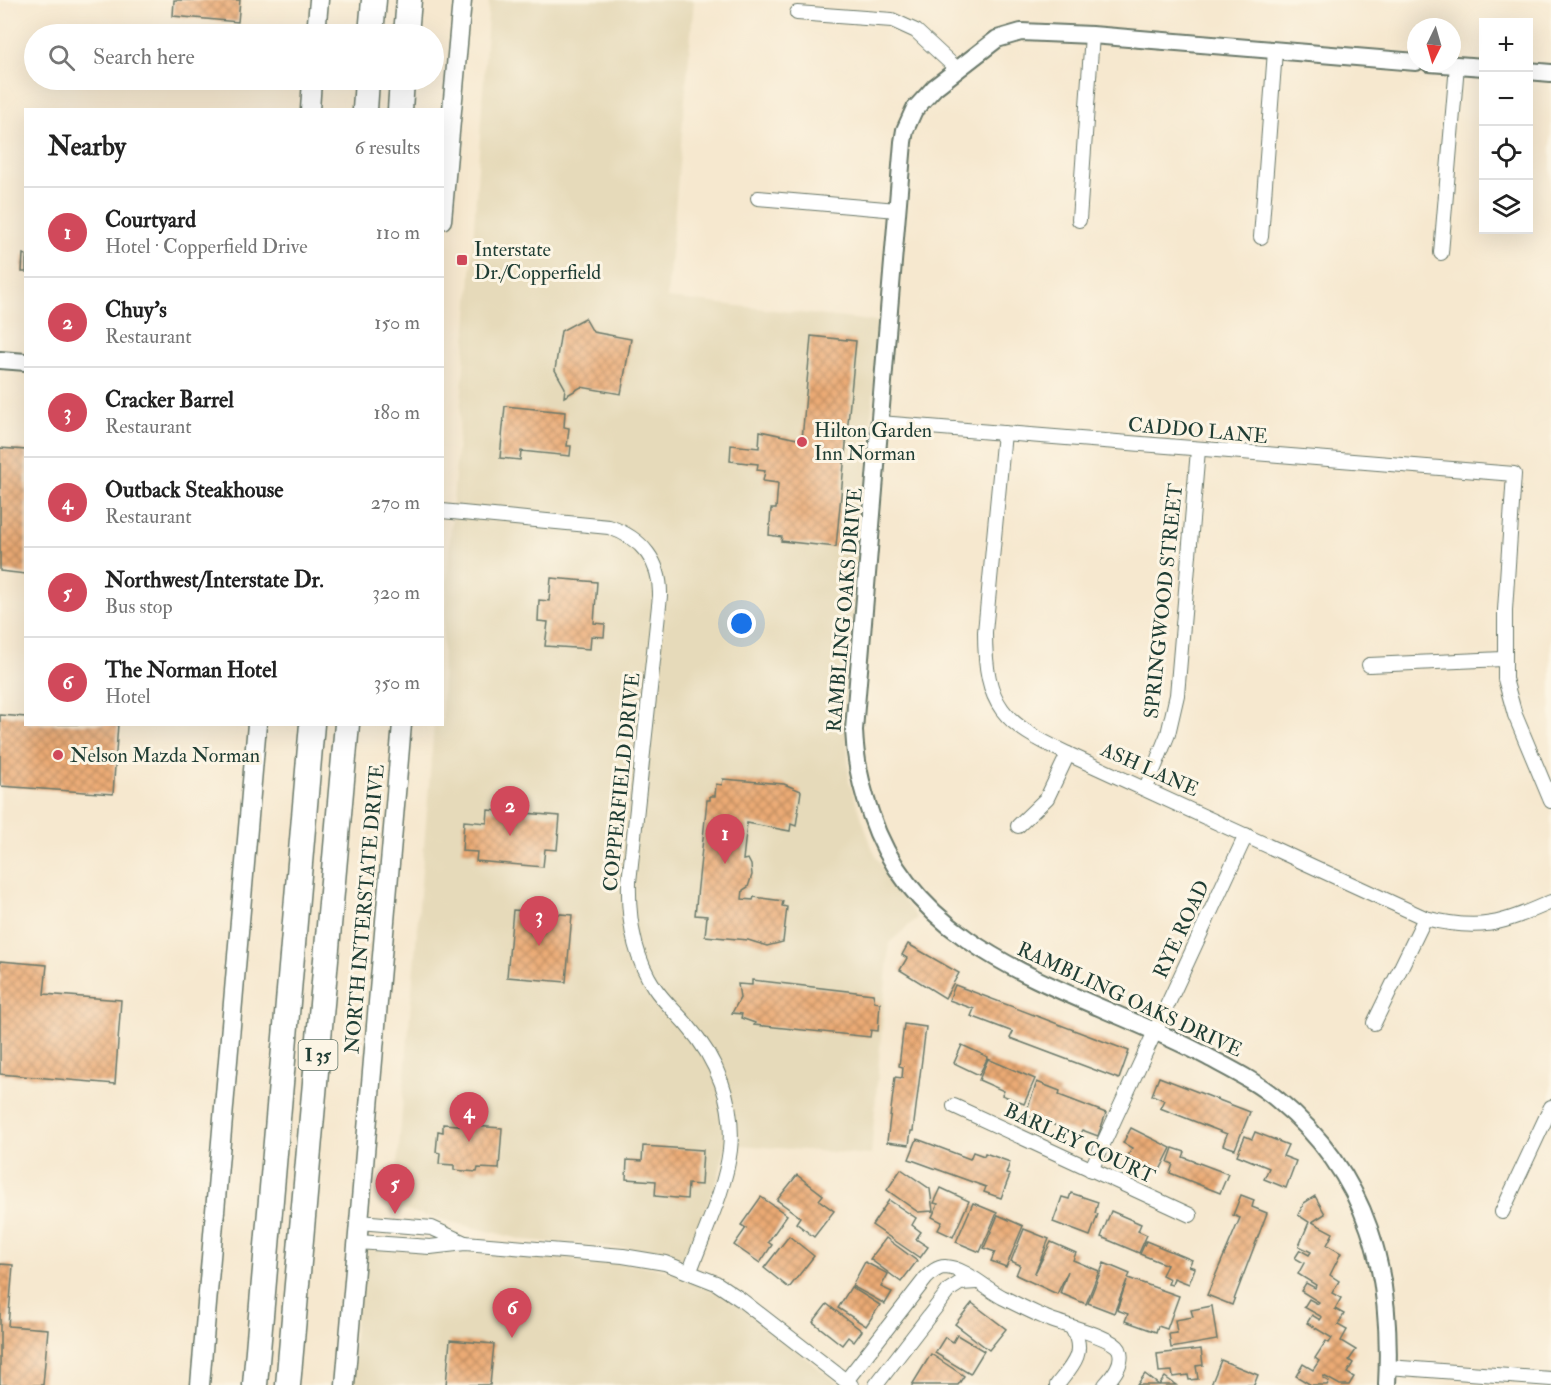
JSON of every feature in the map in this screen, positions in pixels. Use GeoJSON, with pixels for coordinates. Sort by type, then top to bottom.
{"type":"FeatureCollection","features":[{"type":"Feature","properties":{"kind":"highway"},"geometry":{"type":"LineString","coordinates":[[372,24],[374,0]]}},
{"type":"Feature","properties":{"kind":"highway"},"geometry":{"type":"LineString","coordinates":[[407,24],[409,0]]}},
{"type":"Feature","properties":{"kind":"highway"},"geometry":{"type":"LineString","coordinates":[[365,108],[366,90]]}},
{"type":"Feature","properties":{"kind":"highway"},"geometry":{"type":"LineString","coordinates":[[400,108],[401,90]]}},
{"type":"Feature","properties":{"kind":"highway","name":"I 35"},"geometry":{"type":"LineString","coordinates":[[255,1385],[312,726]]}},
{"type":"Feature","properties":{"kind":"highway","name":"I 35"},"geometry":{"type":"LineString","coordinates":[[288,1385],[347,726]]}},
{"type":"Feature","properties":{"kind":"main road"},"geometry":{"type":"LineString","coordinates":[[317,24],[319,0]]}},
{"type":"Feature","properties":{"kind":"main road"},"geometry":{"type":"LineString","coordinates":[[444,198],[462,0]]}},
{"type":"Feature","properties":{"kind":"main road"},"geometry":{"type":"LineString","coordinates":[[310,108],[311,90]]}},
{"type":"Feature","properties":{"kind":"main road"},"geometry":{"type":"LineString","coordinates":[[200,1385],[257,726]]}},
{"type":"Feature","properties":{"kind":"main road","name":"NORTH INTERSTATE DRIVE"},"geometry":{"type":"LineString","coordinates":[[345,1385],[402,726]]}},
{"type":"Feature","properties":{"kind":"street"},"geometry":{"type":"LineString","coordinates":[[797,13],[892,20],[916,31],[957,69]]}},
{"type":"Feature","properties":{"kind":"street","name":"RAMBLING OAKS DRIVE"},"geometry":{"type":"LineString","coordinates":[[1387,1385],[1389,1329],[1381,1266],[1359,1204],[1339,1167],[1324,1146],[1278,1100],[1248,1078],[1157,1031],[1011,966],[967,941],[931,912],[901,878],[879,836],[860,779],[854,730],[903,142],[908,121],[924,99],[957,69],[997,39],[1021,32],[1092,35],[1407,61]]}},
{"type":"Feature","properties":{"kind":"street"},"geometry":{"type":"LineString","coordinates":[[1079,220],[1092,35]]}},
{"type":"Feature","properties":{"kind":"street"},"geometry":{"type":"LineString","coordinates":[[1261,237],[1275,51]]}},
{"type":"Feature","properties":{"kind":"street"},"geometry":{"type":"LineString","coordinates":[[1461,65],[1479,67]]}},
{"type":"Feature","properties":{"kind":"street"},"geometry":{"type":"LineString","coordinates":[[1533,71],[1551,73]]}},
{"type":"Feature","properties":{"kind":"street"},"geometry":{"type":"LineString","coordinates":[[1441,253],[1456,72]]}},
{"type":"Feature","properties":{"kind":"street"},"geometry":{"type":"LineString","coordinates":[[758,198],[897,210]]}},
{"type":"Feature","properties":{"kind":"street"},"geometry":{"type":"LineString","coordinates":[[0,360],[24,362]]}},
{"type":"Feature","properties":{"kind":"street","name":"CADDO LANE"},"geometry":{"type":"LineString","coordinates":[[880,423],[1514,474],[1503,659]]}},
{"type":"Feature","properties":{"kind":"street","name":"ASH LANE"},"geometry":{"type":"LineString","coordinates":[[1004,433],[985,632],[987,674],[991,691],[1008,717],[1036,739],[1425,918],[1458,925],[1482,926],[1503,921],[1551,902]]}},
{"type":"Feature","properties":{"kind":"street","name":"SPRINGWOOD STREET"},"geometry":{"type":"LineString","coordinates":[[1146,788],[1168,734],[1177,695],[1198,450]]}},
{"type":"Feature","properties":{"kind":"street","name":"COPPERFIELD DRIVE"},"geometry":{"type":"LineString","coordinates":[[444,511],[609,527],[632,536],[644,546],[658,570],[660,597],[628,882],[630,920],[640,961],[654,986],[702,1045],[718,1071],[730,1118],[730,1150],[726,1169],[690,1271]]}},
{"type":"Feature","properties":{"kind":"street"},"geometry":{"type":"LineString","coordinates":[[1369,665],[1503,659],[1512,706],[1551,801]]}},
{"type":"Feature","properties":{"kind":"street"},"geometry":{"type":"LineString","coordinates":[[1018,826],[1047,798],[1068,754]]}},
{"type":"Feature","properties":{"kind":"street","name":"RYE ROAD"},"geometry":{"type":"LineString","coordinates":[[1091,1170],[1246,835]]}},
{"type":"Feature","properties":{"kind":"street"},"geometry":{"type":"LineString","coordinates":[[1374,1023],[1425,918]]}},
{"type":"Feature","properties":{"kind":"street","name":"BARLEY COURT"},"geometry":{"type":"LineString","coordinates":[[954,1106],[1190,1215]]}},
{"type":"Feature","properties":{"kind":"street"},"geometry":{"type":"LineString","coordinates":[[1502,1212],[1551,1107]]}},
{"type":"Feature","properties":{"kind":"street"},"geometry":{"type":"LineString","coordinates":[[359,1222],[432,1228],[465,1243]]}},
{"type":"Feature","properties":{"kind":"street"},"geometry":{"type":"LineString","coordinates":[[358,1242],[430,1247],[465,1243],[623,1256],[665,1263],[690,1271],[740,1299],[848,1383],[933,1271],[939,1268],[953,1269],[1001,1297],[1073,1329],[1107,1338],[1119,1350],[1120,1363],[1105,1385]]}},
{"type":"Feature","properties":{"kind":"street"},"geometry":{"type":"LineString","coordinates":[[876,1385],[949,1290],[960,1283],[977,1282]]}},
{"type":"Feature","properties":{"kind":"street"},"geometry":{"type":"LineString","coordinates":[[1058,1385],[1077,1360],[1078,1338],[1073,1329]]}},
{"type":"Feature","properties":{"kind":"street"},"geometry":{"type":"LineString","coordinates":[[1388,1367],[1551,1379]]}},
{"type":"Feature","properties":{"kind":"shaded area"},"geometry":{"type":"Polygon","coordinates":[[[489,0],[694,0],[667,298],[880,322],[846,698],[849,781],[873,850],[887,876],[917,918],[889,943],[871,1155],[726,1144],[718,1179],[685,1260],[648,1250],[524,1240],[394,1208],[434,726],[444,726],[444,614],[469,304],[489,0]]]}},
{"type":"Feature","properties":{"kind":"shaded area"},"geometry":{"type":"Polygon","coordinates":[[[361,1249],[548,1255],[652,1267],[676,1273],[736,1302],[840,1385],[350,1385],[361,1249]]]}},
{"type":"Feature","properties":{"kind":"building"},"geometry":{"type":"Polygon","coordinates":[[[174,0],[240,0],[238,22],[173,16],[174,0]]]}},
{"type":"Feature","properties":{"kind":"building"},"geometry":{"type":"Polygon","coordinates":[[[23,254],[24,272],[22,272],[23,254]]]}},
{"type":"Feature","properties":{"kind":"building"},"geometry":{"type":"Polygon","coordinates":[[[585,318],[593,332],[631,339],[621,394],[581,387],[564,397],[565,388],[555,370],[561,331],[585,318]]]}},
{"type":"Feature","properties":{"kind":"building","name":"Hilton Garden Inn Norman"},"geometry":{"type":"Polygon","coordinates":[[[811,336],[856,341],[836,547],[781,541],[782,537],[769,535],[771,509],[776,509],[778,483],[763,481],[765,471],[757,470],[758,464],[730,461],[731,445],[759,448],[760,431],[802,440],[811,336]]]}},
{"type":"Feature","properties":{"kind":"building"},"geometry":{"type":"Polygon","coordinates":[[[505,406],[565,412],[564,427],[569,428],[567,446],[571,446],[570,456],[521,451],[520,460],[500,458],[505,406]]]}},
{"type":"Feature","properties":{"kind":"building"},"geometry":{"type":"Polygon","coordinates":[[[0,448],[24,450],[24,574],[0,571],[0,448]]]}},
{"type":"Feature","properties":{"kind":"building"},"geometry":{"type":"Polygon","coordinates":[[[551,578],[597,582],[594,623],[605,624],[604,637],[591,636],[590,649],[545,646],[548,622],[538,621],[539,600],[549,601],[551,578]]]}},
{"type":"Feature","properties":{"kind":"building","name":"Nelson Mazda Norman"},"geometry":{"type":"Polygon","coordinates":[[[0,715],[24,717],[24,726],[118,726],[113,794],[0,786],[0,715]]]}},
{"type":"Feature","properties":{"kind":"building"},"geometry":{"type":"Polygon","coordinates":[[[723,779],[784,784],[801,791],[796,826],[791,824],[790,831],[747,823],[743,860],[748,859],[752,875],[748,887],[743,890],[742,899],[753,900],[754,897],[783,901],[782,906],[787,907],[783,942],[767,946],[748,940],[705,936],[707,916],[695,915],[707,800],[710,800],[710,796],[715,796],[716,784],[722,785],[723,779]]]}},
{"type":"Feature","properties":{"kind":"building"},"geometry":{"type":"Polygon","coordinates":[[[488,810],[560,816],[557,850],[545,849],[543,867],[476,861],[477,852],[462,851],[464,821],[487,823],[488,810]]]}},
{"type":"Feature","properties":{"kind":"building"},"geometry":{"type":"Polygon","coordinates":[[[513,910],[572,915],[566,982],[507,977],[513,910]]]}},
{"type":"Feature","properties":{"kind":"building"},"geometry":{"type":"Polygon","coordinates":[[[908,944],[959,973],[945,998],[900,970],[907,958],[902,955],[908,944]]]}},
{"type":"Feature","properties":{"kind":"building"},"geometry":{"type":"Polygon","coordinates":[[[0,961],[47,965],[44,994],[121,1000],[115,1084],[0,1074],[0,961]]]}},
{"type":"Feature","properties":{"kind":"building"},"geometry":{"type":"Polygon","coordinates":[[[752,980],[873,994],[875,1002],[880,1003],[878,1031],[871,1030],[870,1037],[754,1025],[755,1023],[741,1018],[742,1014],[732,1013],[740,998],[738,984],[752,985],[752,980]]]}},
{"type":"Feature","properties":{"kind":"building"},"geometry":{"type":"Polygon","coordinates":[[[955,985],[1129,1051],[1119,1079],[1010,1038],[1013,1032],[971,1016],[974,1009],[949,1000],[955,985]]]}},
{"type":"Feature","properties":{"kind":"building"},"geometry":{"type":"Polygon","coordinates":[[[904,1024],[926,1027],[913,1131],[911,1131],[909,1145],[887,1142],[895,1077],[902,1078],[903,1067],[899,1066],[904,1024]]]}},
{"type":"Feature","properties":{"kind":"building"},"geometry":{"type":"Polygon","coordinates":[[[962,1045],[988,1057],[979,1075],[954,1063],[962,1045]]]}},
{"type":"Feature","properties":{"kind":"building"},"geometry":{"type":"Polygon","coordinates":[[[988,1059],[1035,1079],[1024,1104],[1002,1095],[1004,1091],[979,1080],[988,1059]]]}},
{"type":"Feature","properties":{"kind":"building"},"geometry":{"type":"Polygon","coordinates":[[[1159,1077],[1250,1112],[1235,1149],[1223,1145],[1227,1134],[1160,1108],[1164,1100],[1152,1095],[1159,1077]]]}},
{"type":"Feature","properties":{"kind":"building"},"geometry":{"type":"Polygon","coordinates":[[[1037,1082],[1060,1091],[1059,1095],[1106,1113],[1098,1136],[1082,1130],[1080,1134],[1025,1115],[1037,1082]]]}},
{"type":"Feature","properties":{"kind":"building"},"geometry":{"type":"Polygon","coordinates":[[[443,1124],[502,1128],[499,1169],[478,1168],[477,1172],[454,1170],[454,1165],[439,1164],[440,1153],[436,1152],[438,1131],[443,1132],[443,1124]]]}},
{"type":"Feature","properties":{"kind":"building"},"geometry":{"type":"Polygon","coordinates":[[[1131,1128],[1171,1148],[1159,1172],[1128,1156],[1132,1148],[1123,1143],[1131,1128]]]}},
{"type":"Feature","properties":{"kind":"building"},"geometry":{"type":"Polygon","coordinates":[[[1255,1132],[1288,1145],[1283,1156],[1296,1161],[1286,1188],[1264,1179],[1269,1168],[1237,1155],[1245,1136],[1252,1139],[1255,1132]]]}},
{"type":"Feature","properties":{"kind":"building"},"geometry":{"type":"Polygon","coordinates":[[[917,1139],[970,1159],[973,1152],[984,1156],[985,1153],[1010,1162],[1006,1174],[1010,1175],[1001,1198],[984,1192],[986,1187],[909,1159],[917,1139]]]}},
{"type":"Feature","properties":{"kind":"building"},"geometry":{"type":"Polygon","coordinates":[[[643,1146],[703,1150],[701,1185],[688,1184],[687,1199],[655,1196],[656,1181],[626,1179],[627,1160],[642,1161],[643,1146]]]}},
{"type":"Feature","properties":{"kind":"building"},"geometry":{"type":"Polygon","coordinates":[[[1173,1148],[1185,1152],[1183,1157],[1228,1174],[1220,1193],[1170,1173],[1173,1164],[1168,1162],[1173,1148]]]}},
{"type":"Feature","properties":{"kind":"building"},"geometry":{"type":"Polygon","coordinates":[[[901,1169],[930,1189],[933,1211],[918,1212],[887,1190],[901,1169]]]}},
{"type":"Feature","properties":{"kind":"building"},"geometry":{"type":"Polygon","coordinates":[[[797,1175],[823,1195],[819,1200],[834,1211],[814,1237],[796,1223],[800,1217],[777,1200],[797,1175]]]}},
{"type":"Feature","properties":{"kind":"building"},"geometry":{"type":"Polygon","coordinates":[[[941,1188],[969,1201],[953,1237],[938,1230],[942,1222],[932,1217],[938,1204],[934,1203],[941,1188]]]}},
{"type":"Feature","properties":{"kind":"building"},"geometry":{"type":"Polygon","coordinates":[[[1071,1193],[1098,1202],[1095,1213],[1098,1214],[1090,1236],[1053,1222],[1062,1197],[1069,1199],[1071,1193]]]}},
{"type":"Feature","properties":{"kind":"building"},"geometry":{"type":"Polygon","coordinates":[[[1241,1195],[1254,1200],[1252,1207],[1267,1213],[1232,1305],[1207,1295],[1240,1218],[1233,1215],[1241,1195]]]}},
{"type":"Feature","properties":{"kind":"building"},"geometry":{"type":"Polygon","coordinates":[[[1315,1196],[1325,1214],[1312,1222],[1333,1233],[1327,1245],[1341,1253],[1330,1275],[1339,1281],[1332,1293],[1341,1298],[1335,1309],[1344,1314],[1338,1325],[1347,1330],[1341,1341],[1356,1350],[1349,1360],[1353,1363],[1347,1373],[1354,1377],[1349,1385],[1340,1385],[1324,1376],[1323,1378],[1329,1382],[1327,1385],[1311,1385],[1296,1376],[1303,1364],[1313,1370],[1319,1361],[1315,1358],[1326,1341],[1329,1343],[1332,1338],[1307,1323],[1312,1315],[1320,1320],[1322,1317],[1304,1307],[1309,1299],[1318,1304],[1319,1302],[1301,1291],[1306,1283],[1315,1288],[1316,1285],[1298,1274],[1304,1263],[1295,1258],[1300,1250],[1309,1255],[1311,1252],[1299,1246],[1309,1222],[1298,1215],[1304,1203],[1315,1196]]]}},
{"type":"Feature","properties":{"kind":"building"},"geometry":{"type":"Polygon","coordinates":[[[761,1197],[787,1215],[768,1242],[772,1245],[760,1263],[734,1245],[746,1228],[741,1225],[761,1197]]]}},
{"type":"Feature","properties":{"kind":"building"},"geometry":{"type":"Polygon","coordinates":[[[889,1200],[916,1218],[912,1225],[921,1232],[916,1239],[928,1247],[920,1258],[872,1225],[889,1200]]]}},
{"type":"Feature","properties":{"kind":"building"},"geometry":{"type":"Polygon","coordinates":[[[973,1203],[997,1213],[980,1252],[956,1242],[973,1203]]]}},
{"type":"Feature","properties":{"kind":"building"},"geometry":{"type":"Polygon","coordinates":[[[1111,1211],[1141,1224],[1138,1231],[1147,1235],[1139,1253],[1101,1237],[1111,1211]]]}},
{"type":"Feature","properties":{"kind":"building"},"geometry":{"type":"Polygon","coordinates":[[[998,1215],[1023,1226],[1006,1267],[991,1261],[995,1252],[984,1248],[998,1215]]]}},
{"type":"Feature","properties":{"kind":"building"},"geometry":{"type":"Polygon","coordinates":[[[1024,1229],[1049,1239],[1034,1275],[1051,1242],[1076,1253],[1073,1260],[1099,1271],[1086,1304],[1060,1293],[1068,1271],[1057,1294],[1016,1275],[1020,1265],[1011,1261],[1024,1229]]]}},
{"type":"Feature","properties":{"kind":"building"},"geometry":{"type":"Polygon","coordinates":[[[789,1236],[814,1256],[789,1288],[764,1268],[789,1236]]]}},
{"type":"Feature","properties":{"kind":"building"},"geometry":{"type":"Polygon","coordinates":[[[886,1238],[917,1261],[901,1282],[870,1259],[886,1238]]]}},
{"type":"Feature","properties":{"kind":"building"},"geometry":{"type":"Polygon","coordinates":[[[1146,1241],[1192,1260],[1189,1266],[1195,1268],[1189,1284],[1174,1278],[1172,1285],[1168,1284],[1170,1279],[1162,1275],[1167,1265],[1140,1254],[1146,1241]]]}},
{"type":"Feature","properties":{"kind":"building"},"geometry":{"type":"Polygon","coordinates":[[[865,1262],[888,1274],[881,1287],[892,1292],[885,1304],[852,1286],[865,1262]]]}},
{"type":"Feature","properties":{"kind":"building"},"geometry":{"type":"Polygon","coordinates":[[[1104,1263],[1130,1274],[1128,1278],[1179,1296],[1167,1329],[1158,1326],[1156,1332],[1125,1321],[1128,1314],[1117,1310],[1127,1280],[1114,1313],[1088,1303],[1104,1263]]]}},
{"type":"Feature","properties":{"kind":"building"},"geometry":{"type":"Polygon","coordinates":[[[0,1264],[13,1265],[8,1326],[48,1329],[43,1385],[0,1385],[0,1264]]]}},
{"type":"Feature","properties":{"kind":"building"},"geometry":{"type":"Polygon","coordinates":[[[851,1287],[880,1305],[866,1326],[838,1308],[851,1287]]]}},
{"type":"Feature","properties":{"kind":"building"},"geometry":{"type":"Polygon","coordinates":[[[972,1303],[1006,1329],[989,1350],[955,1324],[972,1303]]]}},
{"type":"Feature","properties":{"kind":"building"},"geometry":{"type":"Polygon","coordinates":[[[827,1304],[862,1331],[854,1342],[848,1337],[842,1345],[813,1322],[827,1304]]]}},
{"type":"Feature","properties":{"kind":"building"},"geometry":{"type":"Polygon","coordinates":[[[1212,1306],[1217,1340],[1171,1348],[1169,1334],[1177,1333],[1175,1320],[1193,1317],[1191,1310],[1212,1306]]]}},
{"type":"Feature","properties":{"kind":"building"},"geometry":{"type":"Polygon","coordinates":[[[957,1335],[984,1351],[970,1374],[935,1353],[945,1337],[953,1342],[957,1335]]]}},
{"type":"Feature","properties":{"kind":"building"},"geometry":{"type":"Polygon","coordinates":[[[450,1340],[494,1344],[490,1385],[446,1385],[450,1340]]]}},
{"type":"Feature","properties":{"kind":"building"},"geometry":{"type":"Polygon","coordinates":[[[1201,1349],[1203,1365],[1196,1366],[1198,1379],[1189,1380],[1188,1375],[1173,1377],[1172,1371],[1159,1372],[1157,1354],[1201,1349]]]}},
{"type":"Feature","properties":{"kind":"building"},"geometry":{"type":"Polygon","coordinates":[[[931,1354],[964,1376],[958,1385],[912,1385],[931,1354]]]}},
{"type":"Feature","properties":{"kind":"building"},"geometry":{"type":"Polygon","coordinates":[[[1221,1360],[1258,1375],[1254,1385],[1211,1385],[1221,1360]]]}},
{"type":"Feature","properties":{"kind":"building"},"geometry":{"type":"Polygon","coordinates":[[[1145,1374],[1159,1385],[1137,1385],[1145,1374]]]}},
{"type":"Feature","properties":{"kind":"building"},"geometry":{"type":"Polygon","coordinates":[[[1165,1377],[1176,1385],[1159,1385],[1165,1377]]]}},
{"type":"Feature","properties":{"kind":"place","name":"Interstate Dr./Copperfield"},"geometry":{"type":"Point","coordinates":[462,260]}},
{"type":"Feature","properties":{"kind":"place","name":"Hilton Garden Inn Norman"},"geometry":{"type":"Point","coordinates":[802,442]}},
{"type":"Feature","properties":{"kind":"place","name":"Nelson Mazda Norman"},"geometry":{"type":"Point","coordinates":[58,755]}},
{"type":"Feature","properties":{"kind":"place","name":"Chuy's"},"geometry":{"type":"Point","coordinates":[510,836]}},
{"type":"Feature","properties":{"kind":"place","name":"Courtyard"},"geometry":{"type":"Point","coordinates":[725,864]}},
{"type":"Feature","properties":{"kind":"place","name":"Cracker Barrel"},"geometry":{"type":"Point","coordinates":[539,946]}},
{"type":"Feature","properties":{"kind":"place","name":"Outback Steakhouse"},"geometry":{"type":"Point","coordinates":[469,1142]}},
{"type":"Feature","properties":{"kind":"place","name":"Northwest/Interstate Dr."},"geometry":{"type":"Point","coordinates":[395,1214]}},
{"type":"Feature","properties":{"kind":"place","name":"The Norman Hotel"},"geometry":{"type":"Point","coordinates":[512,1338]}}]}
